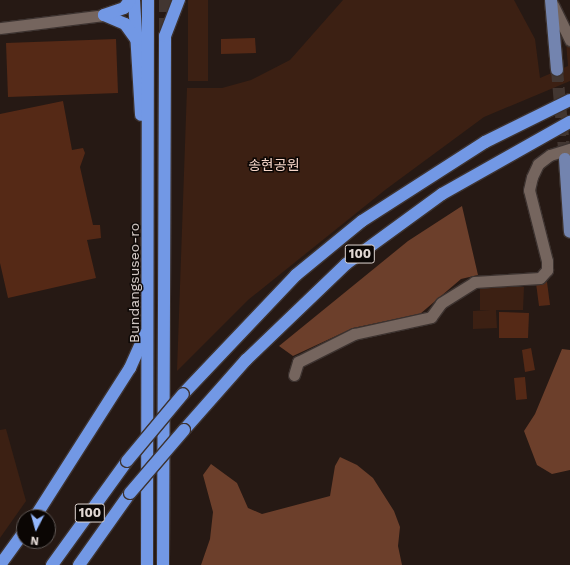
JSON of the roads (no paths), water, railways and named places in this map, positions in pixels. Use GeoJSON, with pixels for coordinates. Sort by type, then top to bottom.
{"type":"FeatureCollection","features":[{"type":"Feature","properties":{"kind":"highway"},"geometry":{"type":"LineString","coordinates":[[104,16],[124,8],[130,0]]}},
{"type":"Feature","properties":{"kind":"highway"},"geometry":{"type":"LineString","coordinates":[[134,0],[148,183]]}},
{"type":"Feature","properties":{"kind":"highway","name":"Bundangsuseo-ro"},"geometry":{"type":"LineString","coordinates":[[147,565],[149,314],[148,0]]}},
{"type":"Feature","properties":{"kind":"highway"},"geometry":{"type":"LineString","coordinates":[[162,565],[165,36],[178,0]]}},
{"type":"Feature","properties":{"kind":"highway"},"geometry":{"type":"LineString","coordinates":[[104,16],[125,24],[136,40]]}},
{"type":"Feature","properties":{"kind":"highway","name":"100"},"geometry":{"type":"LineString","coordinates":[[52,565],[127,461],[182,394],[296,275],[362,221],[485,142],[570,100]]}},
{"type":"Feature","properties":{"kind":"highway","name":"100"},"geometry":{"type":"LineString","coordinates":[[79,565],[130,493],[246,360],[346,264],[442,194],[570,122]]}},
{"type":"Feature","properties":{"kind":"highway"},"geometry":{"type":"LineString","coordinates":[[40,509],[141,350],[149,314]]}},
{"type":"Feature","properties":{"kind":"highway"},"geometry":{"type":"LineString","coordinates":[[0,565],[16,543]]}},
{"type":"Feature","properties":{"kind":"main road"},"geometry":{"type":"LineString","coordinates":[[551,0],[557,70]]}},
{"type":"Feature","properties":{"kind":"main road"},"geometry":{"type":"LineString","coordinates":[[567,154],[570,232]]}},
{"type":"Feature","properties":{"kind":"street"},"geometry":{"type":"LineString","coordinates":[[551,0],[570,40]]}},
{"type":"Feature","properties":{"kind":"street"},"geometry":{"type":"LineString","coordinates":[[0,28],[104,16]]}},
{"type":"Feature","properties":{"kind":"street"},"geometry":{"type":"LineString","coordinates":[[294,375],[298,362],[354,334],[431,317],[446,299],[474,282],[540,278],[547,270],[547,261],[529,190],[532,177],[538,164],[567,154]]}},
{"type":"Feature","properties":{"kind":"tunnel"},"geometry":{"type":"LineString","coordinates":[[165,0],[165,35]]}},
{"type":"Feature","properties":{"kind":"tunnel"},"geometry":{"type":"LineString","coordinates":[[557,70],[565,159]]}},
{"type":"Feature","properties":{"kind":"park label","name":"송현공원"},"geometry":{"type":"Point","coordinates":[274,165]}}]}
